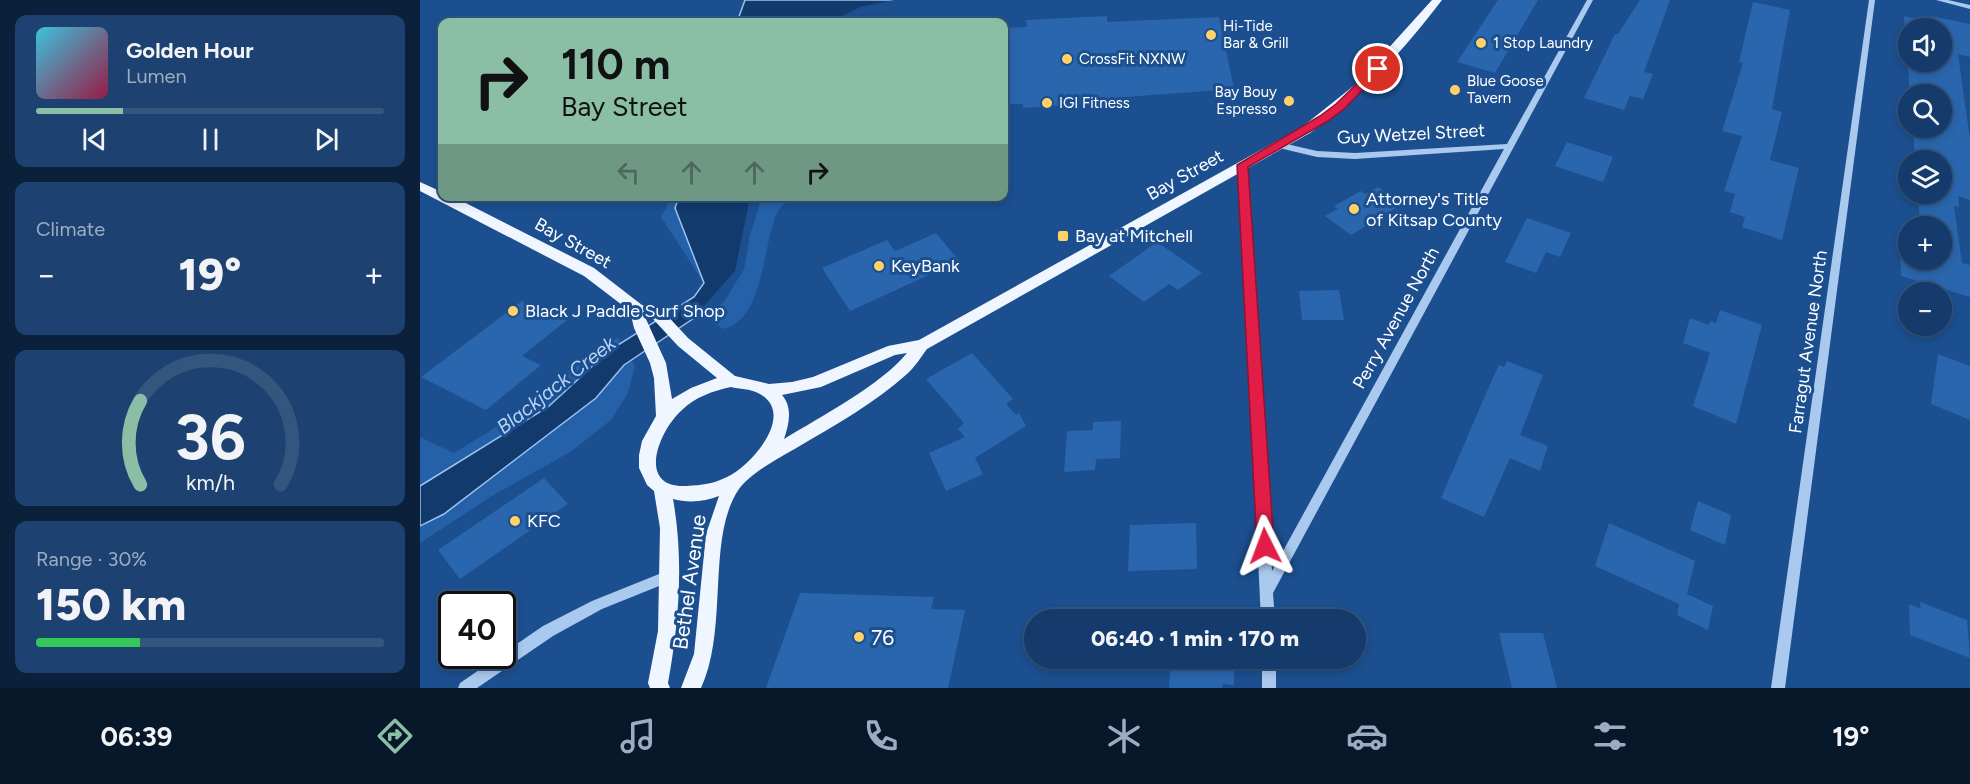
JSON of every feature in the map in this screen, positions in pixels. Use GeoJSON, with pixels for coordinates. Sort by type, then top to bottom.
{"type":"FeatureCollection","features":[{"type":"Feature","properties":{"kind":"main road","name":"Bay Street"},"geometry":{"type":"LineString","coordinates":[[769,390],[815,383],[893,350],[922,345],[1278,145],[1340,107],[1378,69],[1437,0]]}},
{"type":"Feature","properties":{"kind":"main road","name":"Bay Street"},"geometry":{"type":"LineString","coordinates":[[420,186],[438,195]]}},
{"type":"Feature","properties":{"kind":"main road","name":"Bay Street"},"geometry":{"type":"LineString","coordinates":[[449,201],[589,272],[637,309],[658,315],[683,342],[731,381]]}},
{"type":"Feature","properties":{"kind":"main road"},"geometry":{"type":"LineString","coordinates":[[637,309],[638,325],[656,357],[663,385],[664,416]]}},
{"type":"Feature","properties":{"kind":"main road","name":"Bay Street"},"geometry":{"type":"LineString","coordinates":[[762,461],[844,411],[895,375],[903,369],[922,345]]}},
{"type":"Feature","properties":{"kind":"main road"},"geometry":{"type":"LineString","coordinates":[[731,381],[751,382],[769,390],[777,399],[781,411],[781,424],[770,451],[762,461],[734,482],[716,490],[697,494],[680,494],[662,488],[650,476],[646,456],[650,437],[664,416],[693,393],[731,381]]}},
{"type":"Feature","properties":{"kind":"main road","name":"Bethel Avenue"},"geometry":{"type":"LineString","coordinates":[[691,688],[697,678],[708,623],[715,534],[722,509],[734,482]]}},
{"type":"Feature","properties":{"kind":"main road","name":"Bethel Avenue"},"geometry":{"type":"LineString","coordinates":[[660,688],[658,683],[668,631],[669,576],[669,528],[662,488]]}},
{"type":"Feature","properties":{"kind":"street","name":"Perry Avenue North"},"geometry":{"type":"LineString","coordinates":[[1268,590],[1590,0]]}},
{"type":"Feature","properties":{"kind":"street","name":"Farragut Avenue North"},"geometry":{"type":"LineString","coordinates":[[1778,688],[1872,0]]}},
{"type":"Feature","properties":{"kind":"street"},"geometry":{"type":"LineString","coordinates":[[1939,0],[1970,7]]}},
{"type":"Feature","properties":{"kind":"street","name":"Guy Wetzel Street"},"geometry":{"type":"LineString","coordinates":[[1278,145],[1317,154],[1355,156],[1511,146]]}},
{"type":"Feature","properties":{"kind":"street"},"geometry":{"type":"LineString","coordinates":[[1243,165],[1268,609]]}},
{"type":"Feature","properties":{"kind":"street"},"geometry":{"type":"LineString","coordinates":[[465,688],[548,631],[597,605],[669,576]]}},
{"type":"Feature","properties":{"kind":"street"},"geometry":{"type":"LineString","coordinates":[[1269,669],[1269,688]]}},
{"type":"Feature","properties":{"kind":"shaded area"},"geometry":{"type":"Polygon","coordinates":[[[745,0],[931,0],[866,13],[853,18],[738,18],[745,0]]]}},
{"type":"Feature","properties":{"kind":"shaded area"},"geometry":{"type":"Polygon","coordinates":[[[670,201],[714,201],[704,283],[661,217],[670,201]]]}},
{"type":"Feature","properties":{"kind":"shaded area"},"geometry":{"type":"Polygon","coordinates":[[[678,201],[758,201],[741,268],[721,300],[624,365],[596,398],[444,514],[420,526],[420,486],[548,407],[610,350],[694,297],[704,283],[675,208],[678,201]]]}},
{"type":"Feature","properties":{"kind":"shaded area"},"geometry":{"type":"Polygon","coordinates":[[[746,201],[789,201],[777,213],[772,227],[755,297],[737,322],[723,329],[703,312],[721,300],[746,201]]]}},
{"type":"Feature","properties":{"kind":"shaded area"},"geometry":{"type":"Polygon","coordinates":[[[618,338],[635,366],[628,393],[611,420],[572,451],[492,496],[420,543],[420,437],[454,453],[490,431],[596,348],[618,338]]]}},
{"type":"Feature","properties":{"kind":"pier"},"geometry":{"type":"Polygon","coordinates":[[[894,0],[934,0],[932,3],[862,18],[838,18],[860,7],[894,0]]]}},
{"type":"Feature","properties":{"kind":"pier"},"geometry":{"type":"Polygon","coordinates":[[[749,201],[760,201],[750,236],[744,269],[724,302],[705,315],[702,308],[735,271],[749,201]]]}},
{"type":"Feature","properties":{"kind":"building"},"geometry":{"type":"Polygon","coordinates":[[[1498,0],[1538,0],[1495,73],[1457,62],[1498,0]]]}},
{"type":"Feature","properties":{"kind":"building"},"geometry":{"type":"Polygon","coordinates":[[[1640,0],[1670,0],[1644,72],[1653,74],[1643,99],[1630,96],[1624,110],[1584,98],[1615,34],[1618,34],[1640,0]]]}},
{"type":"Feature","properties":{"kind":"building"},"geometry":{"type":"Polygon","coordinates":[[[1753,2],[1790,10],[1772,109],[1782,112],[1770,160],[1799,168],[1782,240],[1742,227],[1745,217],[1730,212],[1735,194],[1724,191],[1742,136],[1722,131],[1743,63],[1739,62],[1753,2]]]}},
{"type":"Feature","properties":{"kind":"building"},"geometry":{"type":"Polygon","coordinates":[[[1107,16],[1107,22],[1219,17],[1234,89],[1112,98],[1110,102],[1023,108],[1023,104],[1008,104],[1008,28],[1027,27],[1026,20],[1107,16]]]}},
{"type":"Feature","properties":{"kind":"building"},"geometry":{"type":"Polygon","coordinates":[[[1952,20],[1970,24],[1970,57],[1958,54],[1970,139],[1970,200],[1958,196],[1959,207],[1954,206],[1962,263],[1970,265],[1970,297],[1952,292],[1952,282],[1921,282],[1901,276],[1901,270],[1952,270],[1952,216],[1919,216],[1919,204],[1952,204],[1952,150],[1914,150],[1914,138],[1952,138],[1952,84],[1909,84],[1908,72],[1952,72],[1952,20]]]}},
{"type":"Feature","properties":{"kind":"building"},"geometry":{"type":"Polygon","coordinates":[[[1567,142],[1613,157],[1603,182],[1555,166],[1567,142]]]}},
{"type":"Feature","properties":{"kind":"building"},"geometry":{"type":"Polygon","coordinates":[[[1378,187],[1403,204],[1351,235],[1325,216],[1338,209],[1334,206],[1361,191],[1365,194],[1378,187]]]}},
{"type":"Feature","properties":{"kind":"building"},"geometry":{"type":"Polygon","coordinates":[[[1527,218],[1571,233],[1560,257],[1546,252],[1536,273],[1505,262],[1527,218]]]}},
{"type":"Feature","properties":{"kind":"building"},"geometry":{"type":"Polygon","coordinates":[[[936,233],[959,261],[850,311],[822,268],[887,240],[895,251],[936,233]]]}},
{"type":"Feature","properties":{"kind":"building"},"geometry":{"type":"Polygon","coordinates":[[[1157,242],[1202,273],[1178,290],[1169,284],[1144,302],[1109,276],[1157,242]]]}},
{"type":"Feature","properties":{"kind":"building"},"geometry":{"type":"Polygon","coordinates":[[[1339,290],[1344,320],[1302,320],[1299,291],[1339,290]]]}},
{"type":"Feature","properties":{"kind":"building"},"geometry":{"type":"Polygon","coordinates":[[[522,301],[567,320],[522,356],[541,365],[486,410],[421,377],[522,301]]]}},
{"type":"Feature","properties":{"kind":"building"},"geometry":{"type":"Polygon","coordinates":[[[1720,310],[1762,325],[1736,424],[1693,406],[1710,353],[1683,343],[1690,318],[1709,325],[1710,321],[1716,323],[1720,310]]]}},
{"type":"Feature","properties":{"kind":"building"},"geometry":{"type":"Polygon","coordinates":[[[972,353],[1013,399],[1006,404],[1016,415],[1019,413],[1026,426],[975,458],[983,474],[946,491],[929,453],[965,437],[958,429],[964,423],[926,379],[972,353]]]}},
{"type":"Feature","properties":{"kind":"building"},"geometry":{"type":"Polygon","coordinates":[[[1938,354],[1970,366],[1970,420],[1931,404],[1938,354]]]}},
{"type":"Feature","properties":{"kind":"building"},"geometry":{"type":"Polygon","coordinates":[[[1507,361],[1543,375],[1520,435],[1548,446],[1540,471],[1510,458],[1484,517],[1441,498],[1499,365],[1504,367],[1507,361]]]}},
{"type":"Feature","properties":{"kind":"building"},"geometry":{"type":"Polygon","coordinates":[[[1121,421],[1120,458],[1096,459],[1095,470],[1064,472],[1067,431],[1093,430],[1093,422],[1121,421]]]}},
{"type":"Feature","properties":{"kind":"building"},"geometry":{"type":"Polygon","coordinates":[[[544,478],[568,504],[460,579],[438,550],[544,478]]]}},
{"type":"Feature","properties":{"kind":"building"},"geometry":{"type":"Polygon","coordinates":[[[1698,501],[1731,515],[1725,545],[1690,530],[1698,501]]]}},
{"type":"Feature","properties":{"kind":"building"},"geometry":{"type":"Polygon","coordinates":[[[1196,523],[1197,569],[1128,571],[1130,525],[1196,523]]]}},
{"type":"Feature","properties":{"kind":"building"},"geometry":{"type":"Polygon","coordinates":[[[1609,523],[1695,561],[1687,594],[1713,606],[1708,630],[1677,615],[1679,604],[1595,566],[1609,523]]]}},
{"type":"Feature","properties":{"kind":"building"},"geometry":{"type":"Polygon","coordinates":[[[800,593],[934,597],[931,609],[965,610],[948,688],[766,688],[800,593]]]}},
{"type":"Feature","properties":{"kind":"building"},"geometry":{"type":"Polygon","coordinates":[[[1920,602],[1967,620],[1970,658],[1910,635],[1909,604],[1921,609],[1920,602]]]}},
{"type":"Feature","properties":{"kind":"building"},"geometry":{"type":"Polygon","coordinates":[[[1499,633],[1543,633],[1557,688],[1512,688],[1499,633]]]}},
{"type":"Feature","properties":{"kind":"building"},"geometry":{"type":"Polygon","coordinates":[[[1170,669],[1234,669],[1234,685],[1223,684],[1222,688],[1169,688],[1170,669]]]}},
{"type":"Feature","properties":{"kind":"place","name":"Hi-Tide Bar & Grill"},"geometry":{"type":"Point","coordinates":[1211,35]}},
{"type":"Feature","properties":{"kind":"place","name":"1 Stop Laundry"},"geometry":{"type":"Point","coordinates":[1481,43]}},
{"type":"Feature","properties":{"kind":"place","name":"CrossFit NXNW"},"geometry":{"type":"Point","coordinates":[1067,59]}},
{"type":"Feature","properties":{"kind":"place","name":"Blue Goose Tavern"},"geometry":{"type":"Point","coordinates":[1455,90]}},
{"type":"Feature","properties":{"kind":"place","name":"Bay Bouy Espresso"},"geometry":{"type":"Point","coordinates":[1289,101]}},
{"type":"Feature","properties":{"kind":"place","name":"IGI Fitness"},"geometry":{"type":"Point","coordinates":[1047,103]}},
{"type":"Feature","properties":{"kind":"place","name":"Attorney's Title of Kitsap County"},"geometry":{"type":"Point","coordinates":[1354,209]}},
{"type":"Feature","properties":{"kind":"place","name":"Bay at Mitchell"},"geometry":{"type":"Point","coordinates":[1063,236]}},
{"type":"Feature","properties":{"kind":"place","name":"KeyBank"},"geometry":{"type":"Point","coordinates":[879,266]}},
{"type":"Feature","properties":{"kind":"place","name":"Black J Paddle Surf Shop"},"geometry":{"type":"Point","coordinates":[513,311]}},
{"type":"Feature","properties":{"kind":"place","name":"KFC"},"geometry":{"type":"Point","coordinates":[515,521]}},
{"type":"Feature","properties":{"kind":"place","name":"76"},"geometry":{"type":"Point","coordinates":[859,637]}},
{"type":"Feature","properties":{"kind":"route"},"geometry":{"type":"LineString","coordinates":[[1265,546],[1243,165],[1306,130],[1340,107],[1378,69]]}},
{"type":"Feature","properties":{"kind":"water label","name":"Blackjack Creek"},"geometry":{"type":"Point","coordinates":[556,385]}}]}
